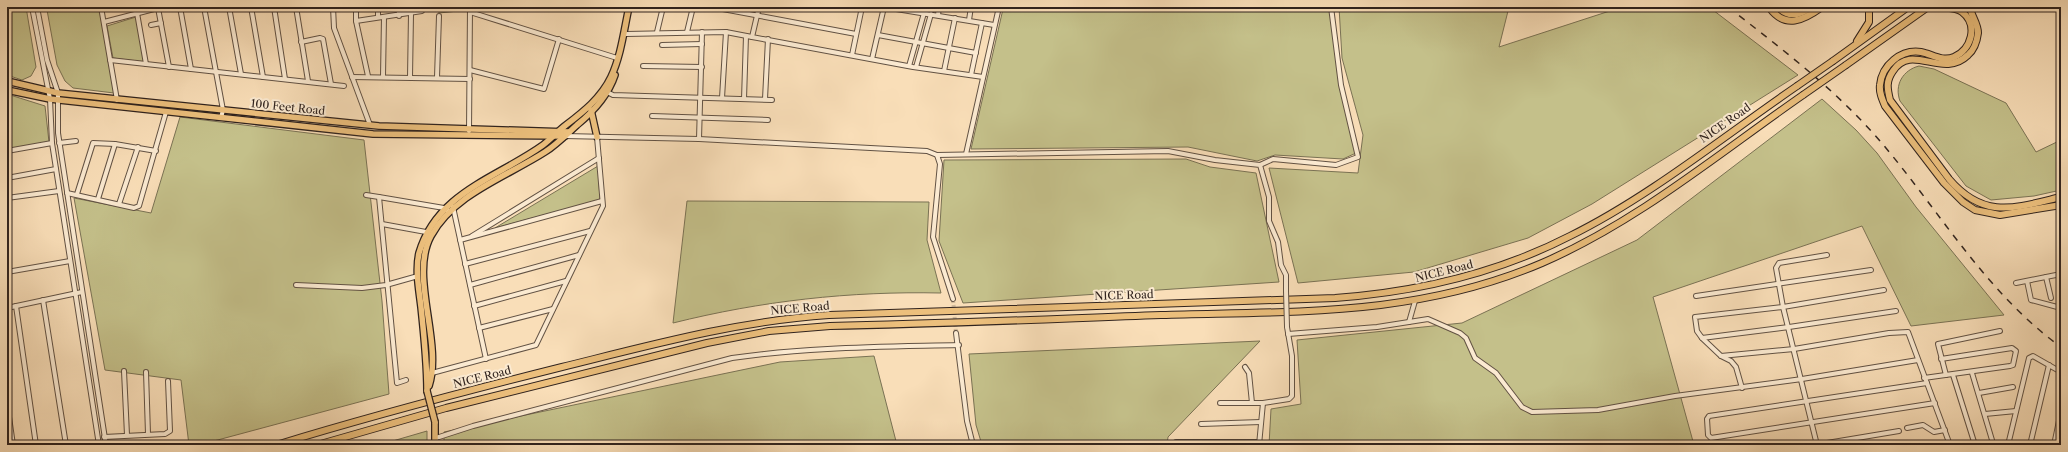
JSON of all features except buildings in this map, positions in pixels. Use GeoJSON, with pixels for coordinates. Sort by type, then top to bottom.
{"type":"FeatureCollection","features":[{"type":"Feature","properties":{"kind":"highway"},"geometry":{"type":"LineString","coordinates":[[1769,7],[1777,16],[1793,21],[1804,19],[1822,7]]}},
{"type":"Feature","properties":{"kind":"highway"},"geometry":{"type":"LineString","coordinates":[[1778,7],[1791,15],[1802,13],[1811,7]]}},
{"type":"Feature","properties":{"kind":"highway"},"geometry":{"type":"LineString","coordinates":[[1854,45],[1869,22],[1869,7]]}},
{"type":"Feature","properties":{"kind":"highway","name":"NICE Road"},"geometry":{"type":"LineString","coordinates":[[276,445],[411,405],[513,379],[704,332],[764,321],[837,315],[1335,298],[1385,294],[1428,287],[1476,274],[1516,260],[1570,237],[1596,222],[1637,197],[1908,7]]}},
{"type":"Feature","properties":{"kind":"highway"},"geometry":{"type":"LineString","coordinates":[[1927,8],[1935,7]]}},
{"type":"Feature","properties":{"kind":"highway"},"geometry":{"type":"LineString","coordinates":[[1942,7],[1953,8],[1962,12],[1969,20],[1972,31],[1969,43],[1963,52],[1953,58],[1942,59],[1921,52],[1910,52],[1898,56],[1890,63],[1883,73],[1880,85],[1881,95],[1885,106],[1944,183],[1963,202],[1975,210],[2000,215],[2061,205]]}},
{"type":"Feature","properties":{"kind":"highway"},"geometry":{"type":"LineString","coordinates":[[1970,7],[1976,22],[1978,33],[1976,44],[1970,53],[1956,64],[1944,66],[1925,60],[1914,59],[1904,61],[1895,68],[1888,78],[1887,89],[1890,100],[1949,179],[1959,191],[1971,200],[1984,206],[2011,207],[2061,197]]}},
{"type":"Feature","properties":{"kind":"highway","name":"NICE Road"},"geometry":{"type":"LineString","coordinates":[[317,445],[446,408],[708,344],[769,331],[830,326],[1336,310],[1415,301],[1493,282],[1574,248],[1642,208],[1927,8]]}},
{"type":"Feature","properties":{"kind":"main road"},"geometry":{"type":"LineString","coordinates":[[435,445],[435,422],[427,391],[427,368],[418,276],[419,255],[426,232],[462,194],[544,145],[555,134],[591,110],[611,78],[629,7]]}},
{"type":"Feature","properties":{"kind":"main road"},"geometry":{"type":"LineString","coordinates":[[453,204],[546,152],[591,110],[607,92],[621,59],[632,7]]}},
{"type":"Feature","properties":{"kind":"main road","name":"100 Feet Road"},"geometry":{"type":"LineString","coordinates":[[7,81],[58,93],[370,125],[555,134]]}},
{"type":"Feature","properties":{"kind":"main road","name":"100 Feet Road"},"geometry":{"type":"LineString","coordinates":[[7,90],[50,99],[381,134],[469,136],[567,134]]}},
{"type":"Feature","properties":{"kind":"main road"},"geometry":{"type":"LineString","coordinates":[[591,110],[597,137]]}},
{"type":"Feature","properties":{"kind":"main road"},"geometry":{"type":"LineString","coordinates":[[427,391],[433,367],[424,275],[425,255],[431,236],[447,210]]}},
{"type":"Feature","properties":{"kind":"street"},"geometry":{"type":"LineString","coordinates":[[44,7],[32,8],[47,91],[50,99],[52,143],[100,445]]}},
{"type":"Feature","properties":{"kind":"street"},"geometry":{"type":"LineString","coordinates":[[101,7],[117,100]]}},
{"type":"Feature","properties":{"kind":"street"},"geometry":{"type":"LineString","coordinates":[[104,22],[159,7],[169,66]]}},
{"type":"Feature","properties":{"kind":"street"},"geometry":{"type":"LineString","coordinates":[[180,7],[192,69]]}},
{"type":"Feature","properties":{"kind":"street"},"geometry":{"type":"LineString","coordinates":[[204,7],[223,110],[221,118]]}},
{"type":"Feature","properties":{"kind":"street"},"geometry":{"type":"LineString","coordinates":[[229,7],[241,74]]}},
{"type":"Feature","properties":{"kind":"street"},"geometry":{"type":"LineString","coordinates":[[251,7],[263,77]]}},
{"type":"Feature","properties":{"kind":"street"},"geometry":{"type":"LineString","coordinates":[[274,7],[285,79]]}},
{"type":"Feature","properties":{"kind":"street"},"geometry":{"type":"LineString","coordinates":[[296,7],[308,81]]}},
{"type":"Feature","properties":{"kind":"street"},"geometry":{"type":"LineString","coordinates":[[333,7],[334,28],[370,125]]}},
{"type":"Feature","properties":{"kind":"street"},"geometry":{"type":"LineString","coordinates":[[356,7],[356,21],[368,76]]}},
{"type":"Feature","properties":{"kind":"street"},"geometry":{"type":"LineString","coordinates":[[378,7],[378,17]]}},
{"type":"Feature","properties":{"kind":"street"},"geometry":{"type":"LineString","coordinates":[[399,7],[400,16]]}},
{"type":"Feature","properties":{"kind":"street"},"geometry":{"type":"LineString","coordinates":[[356,21],[411,14],[422,11],[422,7]]}},
{"type":"Feature","properties":{"kind":"street"},"geometry":{"type":"LineString","coordinates":[[469,136],[470,7]]}},
{"type":"Feature","properties":{"kind":"street"},"geometry":{"type":"LineString","coordinates":[[657,32],[663,7]]}},
{"type":"Feature","properties":{"kind":"street"},"geometry":{"type":"LineString","coordinates":[[687,32],[693,7]]}},
{"type":"Feature","properties":{"kind":"street"},"geometry":{"type":"LineString","coordinates":[[712,7],[856,34]]}},
{"type":"Feature","properties":{"kind":"street"},"geometry":{"type":"LineString","coordinates":[[752,37],[759,7]]}},
{"type":"Feature","properties":{"kind":"street"},"geometry":{"type":"LineString","coordinates":[[852,55],[862,7]]}},
{"type":"Feature","properties":{"kind":"street"},"geometry":{"type":"LineString","coordinates":[[872,59],[884,7],[907,9],[994,25]]}},
{"type":"Feature","properties":{"kind":"street"},"geometry":{"type":"LineString","coordinates":[[938,15],[939,7]]}},
{"type":"Feature","properties":{"kind":"street"},"geometry":{"type":"LineString","coordinates":[[969,20],[971,7]]}},
{"type":"Feature","properties":{"kind":"street"},"geometry":{"type":"LineString","coordinates":[[966,154],[999,7]]}},
{"type":"Feature","properties":{"kind":"street"},"geometry":{"type":"LineString","coordinates":[[567,134],[597,137],[699,139],[922,151],[937,154],[1168,151],[1215,160],[1260,165],[1273,159],[1336,165],[1358,157],[1341,85],[1331,7]]}},
{"type":"Feature","properties":{"kind":"street"},"geometry":{"type":"LineString","coordinates":[[37,8],[48,65],[58,93],[59,100],[56,117],[59,143],[106,445]]}},
{"type":"Feature","properties":{"kind":"street"},"geometry":{"type":"LineString","coordinates":[[470,12],[617,58]]}},
{"type":"Feature","properties":{"kind":"street"},"geometry":{"type":"LineString","coordinates":[[137,13],[146,64]]}},
{"type":"Feature","properties":{"kind":"street"},"geometry":{"type":"LineString","coordinates":[[909,66],[924,13]]}},
{"type":"Feature","properties":{"kind":"street"},"geometry":{"type":"LineString","coordinates":[[410,77],[411,14]]}},
{"type":"Feature","properties":{"kind":"street"},"geometry":{"type":"LineString","coordinates":[[916,67],[931,14]]}},
{"type":"Feature","properties":{"kind":"street"},"geometry":{"type":"LineString","coordinates":[[437,77],[439,16]]}},
{"type":"Feature","properties":{"kind":"street"},"geometry":{"type":"LineString","coordinates":[[383,76],[384,17]]}},
{"type":"Feature","properties":{"kind":"street"},"geometry":{"type":"LineString","coordinates":[[944,71],[955,18]]}},
{"type":"Feature","properties":{"kind":"street"},"geometry":{"type":"LineString","coordinates":[[151,25],[161,23]]}},
{"type":"Feature","properties":{"kind":"street"},"geometry":{"type":"LineString","coordinates":[[971,75],[982,23]]}},
{"type":"Feature","properties":{"kind":"street"},"geometry":{"type":"LineString","coordinates":[[626,34],[657,32],[726,32],[909,66],[983,77]]}},
{"type":"Feature","properties":{"kind":"street"},"geometry":{"type":"LineString","coordinates":[[699,139],[702,32]]}},
{"type":"Feature","properties":{"kind":"street"},"geometry":{"type":"LineString","coordinates":[[722,98],[726,32]]}},
{"type":"Feature","properties":{"kind":"street"},"geometry":{"type":"LineString","coordinates":[[878,35],[976,53]]}},
{"type":"Feature","properties":{"kind":"street"},"geometry":{"type":"LineString","coordinates":[[744,99],[746,36]]}},
{"type":"Feature","properties":{"kind":"street"},"geometry":{"type":"LineString","coordinates":[[301,42],[320,38],[323,39],[332,84]]}},
{"type":"Feature","properties":{"kind":"street"},"geometry":{"type":"LineString","coordinates":[[470,70],[544,89],[559,39]]}},
{"type":"Feature","properties":{"kind":"street"},"geometry":{"type":"LineString","coordinates":[[765,99],[768,39]]}},
{"type":"Feature","properties":{"kind":"street"},"geometry":{"type":"LineString","coordinates":[[662,45],[702,44]]}},
{"type":"Feature","properties":{"kind":"street"},"geometry":{"type":"LineString","coordinates":[[110,60],[344,86]]}},
{"type":"Feature","properties":{"kind":"street"},"geometry":{"type":"LineString","coordinates":[[643,66],[702,67]]}},
{"type":"Feature","properties":{"kind":"street"},"geometry":{"type":"LineString","coordinates":[[352,77],[383,76],[470,79]]}},
{"type":"Feature","properties":{"kind":"street"},"geometry":{"type":"LineString","coordinates":[[607,92],[613,95],[772,100]]}},
{"type":"Feature","properties":{"kind":"street"},"geometry":{"type":"LineString","coordinates":[[67,193],[136,208],[141,204],[166,112]]}},
{"type":"Feature","properties":{"kind":"street"},"geometry":{"type":"LineString","coordinates":[[652,116],[768,120]]}},
{"type":"Feature","properties":{"kind":"street"},"geometry":{"type":"LineString","coordinates":[[432,373],[536,345],[603,206],[597,137]]}},
{"type":"Feature","properties":{"kind":"street"},"geometry":{"type":"LineString","coordinates":[[59,143],[76,141]]}},
{"type":"Feature","properties":{"kind":"street"},"geometry":{"type":"LineString","coordinates":[[7,151],[52,143]]}},
{"type":"Feature","properties":{"kind":"street"},"geometry":{"type":"LineString","coordinates":[[77,194],[93,143],[115,144],[156,151]]}},
{"type":"Feature","properties":{"kind":"street"},"geometry":{"type":"LineString","coordinates":[[98,199],[115,144]]}},
{"type":"Feature","properties":{"kind":"street"},"geometry":{"type":"LineString","coordinates":[[119,204],[138,147]]}},
{"type":"Feature","properties":{"kind":"street"},"geometry":{"type":"LineString","coordinates":[[937,154],[940,164],[933,237],[953,299]]}},
{"type":"Feature","properties":{"kind":"street"},"geometry":{"type":"LineString","coordinates":[[472,236],[599,158]]}},
{"type":"Feature","properties":{"kind":"street"},"geometry":{"type":"LineString","coordinates":[[1220,403],[1264,403],[1289,399],[1292,396],[1292,356],[1287,327],[1286,275],[1281,265],[1278,242],[1269,221],[1269,197],[1260,165]]}},
{"type":"Feature","properties":{"kind":"street"},"geometry":{"type":"LineString","coordinates":[[7,178],[56,169]]}},
{"type":"Feature","properties":{"kind":"street"},"geometry":{"type":"LineString","coordinates":[[7,198],[59,191]]}},
{"type":"Feature","properties":{"kind":"street"},"geometry":{"type":"LineString","coordinates":[[366,195],[447,210]]}},
{"type":"Feature","properties":{"kind":"street"},"geometry":{"type":"LineString","coordinates":[[379,197],[386,285],[397,383],[406,380]]}},
{"type":"Feature","properties":{"kind":"street"},"geometry":{"type":"LineString","coordinates":[[460,240],[602,201]]}},
{"type":"Feature","properties":{"kind":"street"},"geometry":{"type":"LineString","coordinates":[[453,204],[486,359]]}},
{"type":"Feature","properties":{"kind":"street"},"geometry":{"type":"LineString","coordinates":[[382,224],[426,232]]}},
{"type":"Feature","properties":{"kind":"street"},"geometry":{"type":"LineString","coordinates":[[466,264],[590,231]]}},
{"type":"Feature","properties":{"kind":"street"},"geometry":{"type":"LineString","coordinates":[[470,285],[579,255]]}},
{"type":"Feature","properties":{"kind":"street"},"geometry":{"type":"LineString","coordinates":[[1827,255],[1779,263],[1776,268],[1783,307],[1808,402],[1816,445],[1899,431]]}},
{"type":"Feature","properties":{"kind":"street"},"geometry":{"type":"LineString","coordinates":[[7,272],[70,261]]}},
{"type":"Feature","properties":{"kind":"street"},"geometry":{"type":"LineString","coordinates":[[1696,296],[1779,285],[1871,270]]}},
{"type":"Feature","properties":{"kind":"street"},"geometry":{"type":"LineString","coordinates":[[2016,283],[2061,274]]}},
{"type":"Feature","properties":{"kind":"street"},"geometry":{"type":"LineString","coordinates":[[296,285],[362,288],[386,285],[418,276]]}},
{"type":"Feature","properties":{"kind":"street"},"geometry":{"type":"LineString","coordinates":[[2046,277],[2051,298]]}},
{"type":"Feature","properties":{"kind":"street"},"geometry":{"type":"LineString","coordinates":[[474,306],[566,281]]}},
{"type":"Feature","properties":{"kind":"street"},"geometry":{"type":"LineString","coordinates":[[2027,281],[2031,300],[2061,308]]}},
{"type":"Feature","properties":{"kind":"street"},"geometry":{"type":"LineString","coordinates":[[1742,388],[1736,367],[1731,361],[1721,356],[1702,338],[1697,330],[1695,318],[1783,307],[1884,290]]}},
{"type":"Feature","properties":{"kind":"street"},"geometry":{"type":"LineString","coordinates":[[7,308],[82,292]]}},
{"type":"Feature","properties":{"kind":"street"},"geometry":{"type":"LineString","coordinates":[[42,300],[66,445]]}},
{"type":"Feature","properties":{"kind":"street"},"geometry":{"type":"LineString","coordinates":[[1409,322],[1415,301]]}},
{"type":"Feature","properties":{"kind":"street"},"geometry":{"type":"LineString","coordinates":[[16,306],[36,445]]}},
{"type":"Feature","properties":{"kind":"street"},"geometry":{"type":"LineString","coordinates":[[479,328],[553,309]]}},
{"type":"Feature","properties":{"kind":"street"},"geometry":{"type":"LineString","coordinates":[[1702,338],[1789,327],[1896,310]]}},
{"type":"Feature","properties":{"kind":"street"},"geometry":{"type":"LineString","coordinates":[[1288,334],[1377,327],[1428,319],[1460,333],[1466,338],[1475,358],[1496,373],[1522,407],[1532,412],[1598,410],[1675,396],[1742,388],[1918,360]]}},
{"type":"Feature","properties":{"kind":"street"},"geometry":{"type":"LineString","coordinates":[[1721,356],[1794,349],[1906,331],[1910,334],[1924,378],[1950,444],[1944,445]]}},
{"type":"Feature","properties":{"kind":"street"},"geometry":{"type":"LineString","coordinates":[[1946,375],[1938,346],[1940,343],[2000,331]]}},
{"type":"Feature","properties":{"kind":"street"},"geometry":{"type":"LineString","coordinates":[[956,333],[959,345],[967,421],[973,445]]}},
{"type":"Feature","properties":{"kind":"street"},"geometry":{"type":"LineString","coordinates":[[436,438],[473,426],[732,358],[770,353],[816,350],[959,345]]}},
{"type":"Feature","properties":{"kind":"street"},"geometry":{"type":"LineString","coordinates":[[1924,378],[2012,366],[2016,354],[2015,349],[1941,360]]}},
{"type":"Feature","properties":{"kind":"street"},"geometry":{"type":"LineString","coordinates":[[2008,445],[2029,358],[2033,356],[2061,372]]}},
{"type":"Feature","properties":{"kind":"street"},"geometry":{"type":"LineString","coordinates":[[2030,445],[2049,365]]}},
{"type":"Feature","properties":{"kind":"street"},"geometry":{"type":"LineString","coordinates":[[1245,367],[1249,373],[1252,403]]}},
{"type":"Feature","properties":{"kind":"street"},"geometry":{"type":"LineString","coordinates":[[124,371],[127,435]]}},
{"type":"Feature","properties":{"kind":"street"},"geometry":{"type":"LineString","coordinates":[[146,372],[148,434]]}},
{"type":"Feature","properties":{"kind":"street"},"geometry":{"type":"LineString","coordinates":[[1972,372],[1992,440]]}},
{"type":"Feature","properties":{"kind":"street"},"geometry":{"type":"LineString","coordinates":[[1953,374],[1975,445]]}},
{"type":"Feature","properties":{"kind":"street"},"geometry":{"type":"LineString","coordinates":[[104,437],[166,433],[171,430],[168,381]]}},
{"type":"Feature","properties":{"kind":"street"},"geometry":{"type":"LineString","coordinates":[[1927,383],[1710,416],[1707,419],[1708,435],[1711,438],[1812,424],[1935,403]]}},
{"type":"Feature","properties":{"kind":"street"},"geometry":{"type":"LineString","coordinates":[[1979,393],[2013,387]]}},
{"type":"Feature","properties":{"kind":"street"},"geometry":{"type":"LineString","coordinates":[[7,403],[13,445]]}},
{"type":"Feature","properties":{"kind":"street"},"geometry":{"type":"LineString","coordinates":[[1176,442],[1259,444],[1264,403]]}},
{"type":"Feature","properties":{"kind":"street"},"geometry":{"type":"LineString","coordinates":[[1985,414],[2016,411]]}},
{"type":"Feature","properties":{"kind":"street"},"geometry":{"type":"LineString","coordinates":[[2054,445],[2061,411]]}},
{"type":"Feature","properties":{"kind":"street"},"geometry":{"type":"LineString","coordinates":[[1201,424],[1261,422]]}},
{"type":"Feature","properties":{"kind":"street"},"geometry":{"type":"LineString","coordinates":[[1907,428],[1923,425],[1934,432],[1945,430]]}},
{"type":"Feature","properties":{"kind":"shaded area"},"geometry":{"type":"Polygon","coordinates":[[[7,7],[26,7],[36,67],[31,76],[22,80],[7,75],[7,7]]]}},
{"type":"Feature","properties":{"kind":"shaded area"},"geometry":{"type":"Polygon","coordinates":[[[65,7],[99,7],[114,93],[73,88],[65,81],[57,65],[47,10],[65,7]]]}},
{"type":"Feature","properties":{"kind":"shaded area"},"geometry":{"type":"Polygon","coordinates":[[[438,7],[468,7],[468,10],[439,13],[438,7]]]}},
{"type":"Feature","properties":{"kind":"shaded area"},"geometry":{"type":"Polygon","coordinates":[[[1005,7],[1331,7],[1338,78],[1356,153],[1343,159],[1275,155],[1257,161],[1188,147],[971,149],[1003,9],[1005,7]]]}},
{"type":"Feature","properties":{"kind":"shaded area"},"geometry":{"type":"Polygon","coordinates":[[[1339,7],[1509,7],[1499,47],[1622,7],[1709,7],[1798,75],[1592,204],[1528,238],[1414,272],[1298,283],[1269,168],[1358,173],[1363,135],[1342,58],[1339,7]]]}},
{"type":"Feature","properties":{"kind":"shaded area"},"geometry":{"type":"Polygon","coordinates":[[[136,17],[144,62],[113,58],[107,26],[136,17]]]}},
{"type":"Feature","properties":{"kind":"shaded area"},"geometry":{"type":"Polygon","coordinates":[[[1919,66],[1934,69],[2006,103],[2036,152],[2061,140],[2061,190],[2034,196],[1991,200],[1966,186],[1900,101],[1898,89],[1901,79],[1908,71],[1919,66]]]}},
{"type":"Feature","properties":{"kind":"shaded area"},"geometry":{"type":"Polygon","coordinates":[[[7,94],[45,106],[49,142],[7,149],[7,94]]]}},
{"type":"Feature","properties":{"kind":"shaded area"},"geometry":{"type":"Polygon","coordinates":[[[1822,99],[1856,130],[1877,153],[1916,207],[2004,315],[1911,326],[1862,226],[1653,297],[1694,445],[1269,445],[1271,409],[1301,404],[1297,340],[1462,323],[1637,240],[1822,99]]]}},
{"type":"Feature","properties":{"kind":"shaded area"},"geometry":{"type":"Polygon","coordinates":[[[180,117],[364,140],[382,301],[389,394],[199,445],[189,445],[181,380],[105,370],[74,198],[151,213],[180,117]]]}},
{"type":"Feature","properties":{"kind":"shaded area"},"geometry":{"type":"Polygon","coordinates":[[[1186,159],[1210,167],[1256,173],[1279,282],[963,303],[939,241],[944,160],[1186,159]]]}},
{"type":"Feature","properties":{"kind":"shaded area"},"geometry":{"type":"Polygon","coordinates":[[[598,166],[600,200],[495,228],[598,166]]]}},
{"type":"Feature","properties":{"kind":"shaded area"},"geometry":{"type":"Polygon","coordinates":[[[687,201],[929,202],[927,240],[941,293],[873,294],[806,299],[772,303],[706,315],[673,323],[687,201]]]}},
{"type":"Feature","properties":{"kind":"shaded area"},"geometry":{"type":"Polygon","coordinates":[[[1260,341],[1168,437],[1167,445],[982,445],[976,425],[969,354],[1260,341]]]}},
{"type":"Feature","properties":{"kind":"shaded area"},"geometry":{"type":"Polygon","coordinates":[[[874,356],[897,445],[444,445],[444,432],[780,362],[874,356]]]}},
{"type":"Feature","properties":{"kind":"shaded area"},"geometry":{"type":"Polygon","coordinates":[[[427,431],[427,445],[379,445],[427,431]]]}},
{"type":"Feature","properties":{"kind":"tunnel"},"geometry":{"type":"LineString","coordinates":[[953,299],[956,333]]}},
{"type":"Feature","properties":{"kind":"railway"},"geometry":{"type":"LineString","coordinates":[[1728,7],[1807,70],[1863,122],[1902,167],[1964,250],[1986,276],[2009,302],[2061,347]]}}]}
